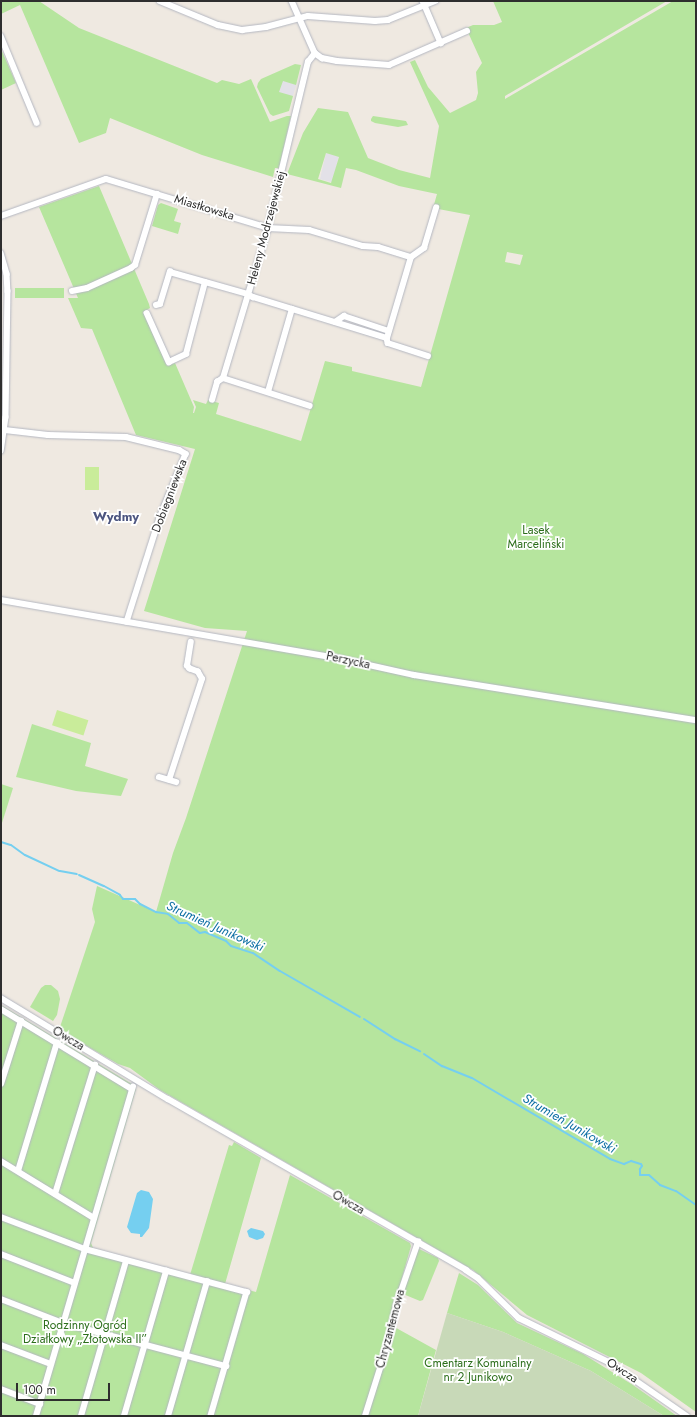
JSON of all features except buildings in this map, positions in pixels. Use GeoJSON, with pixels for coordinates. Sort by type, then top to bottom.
{"type":"FeatureCollection","features":[{"type":"Feature","properties":{"kind":"street"},"geometry":{"type":"LineString","coordinates":[[160,1],[230,29],[254,29],[316,15],[382,21],[395,19],[424,3],[435,1]]}},
{"type":"Feature","properties":{"kind":"street"},"geometry":{"type":"LineString","coordinates":[[292,1],[315,53],[322,58],[337,61],[389,65],[467,31]]}},
{"type":"Feature","properties":{"kind":"street"},"geometry":{"type":"LineString","coordinates":[[424,3],[441,43]]}},
{"type":"Feature","properties":{"kind":"street"},"geometry":{"type":"LineString","coordinates":[[1,36],[3,44],[37,123]]}},
{"type":"Feature","properties":{"kind":"street","name":"Heleny Modrzejewskiej"},"geometry":{"type":"LineString","coordinates":[[212,400],[217,382],[223,378],[268,228],[308,62],[315,53]]}},
{"type":"Feature","properties":{"kind":"street","name":"Miastkowska"},"geometry":{"type":"LineString","coordinates":[[1,216],[102,179],[268,228],[309,230],[363,246],[378,247],[411,257]]}},
{"type":"Feature","properties":{"kind":"street"},"geometry":{"type":"LineString","coordinates":[[72,291],[87,288],[135,265],[157,194]]}},
{"type":"Feature","properties":{"kind":"street"},"geometry":{"type":"LineString","coordinates":[[428,356],[388,343],[387,338],[411,257],[424,248],[436,208]]}},
{"type":"Feature","properties":{"kind":"street"},"geometry":{"type":"LineString","coordinates":[[1,253],[8,279],[5,430],[1,451]]}},
{"type":"Feature","properties":{"kind":"street"},"geometry":{"type":"LineString","coordinates":[[156,306],[160,304],[170,272],[248,294],[253,297],[387,338]]}},
{"type":"Feature","properties":{"kind":"street"},"geometry":{"type":"LineString","coordinates":[[147,313],[169,362],[186,354],[205,282]]}},
{"type":"Feature","properties":{"kind":"street"},"geometry":{"type":"LineString","coordinates":[[268,392],[292,309]]}},
{"type":"Feature","properties":{"kind":"street"},"geometry":{"type":"LineString","coordinates":[[335,322],[344,316],[389,331]]}},
{"type":"Feature","properties":{"kind":"street"},"geometry":{"type":"LineString","coordinates":[[223,378],[310,406]]}},
{"type":"Feature","properties":{"kind":"street","name":"Dobiegniewska"},"geometry":{"type":"LineString","coordinates":[[5,430],[48,435],[126,437],[179,450],[186,454],[160,518],[127,622]]}},
{"type":"Feature","properties":{"kind":"street","name":"Perzycka"},"geometry":{"type":"LineString","coordinates":[[1,600],[342,659],[414,675],[696,720]]}},
{"type":"Feature","properties":{"kind":"street"},"geometry":{"type":"LineString","coordinates":[[169,780],[202,679],[198,672],[187,666],[191,642]]}},
{"type":"Feature","properties":{"kind":"street"},"geometry":{"type":"LineString","coordinates":[[159,777],[176,782]]}},
{"type":"Feature","properties":{"kind":"street","name":"Owcza"},"geometry":{"type":"LineString","coordinates":[[1,998],[168,1099],[473,1274],[519,1318],[609,1362],[687,1416]]}},
{"type":"Feature","properties":{"kind":"street"},"geometry":{"type":"LineString","coordinates":[[1,1009],[133,1088],[36,1416]]}},
{"type":"Feature","properties":{"kind":"street"},"geometry":{"type":"LineString","coordinates":[[1,1084],[21,1021]]}},
{"type":"Feature","properties":{"kind":"street"},"geometry":{"type":"LineString","coordinates":[[18,1171],[58,1043]]}},
{"type":"Feature","properties":{"kind":"street"},"geometry":{"type":"LineString","coordinates":[[55,1194],[95,1065]]}},
{"type":"Feature","properties":{"kind":"street"},"geometry":{"type":"LineString","coordinates":[[1,1161],[94,1218]]}},
{"type":"Feature","properties":{"kind":"street"},"geometry":{"type":"LineString","coordinates":[[1,1217],[85,1249],[247,1292],[211,1416]]}},
{"type":"Feature","properties":{"kind":"street","name":"Chryzantemowa"},"geometry":{"type":"LineString","coordinates":[[365,1416],[388,1343],[396,1306],[418,1242]]}},
{"type":"Feature","properties":{"kind":"street"},"geometry":{"type":"LineString","coordinates":[[1,1254],[75,1283]]}},
{"type":"Feature","properties":{"kind":"street"},"geometry":{"type":"LineString","coordinates":[[81,1416],[126,1261]]}},
{"type":"Feature","properties":{"kind":"street"},"geometry":{"type":"LineString","coordinates":[[124,1416],[166,1271]]}},
{"type":"Feature","properties":{"kind":"street"},"geometry":{"type":"LineString","coordinates":[[168,1416],[207,1282]]}},
{"type":"Feature","properties":{"kind":"street"},"geometry":{"type":"LineString","coordinates":[[1,1299],[63,1323],[185,1357],[226,1366]]}},
{"type":"Feature","properties":{"kind":"street"},"geometry":{"type":"LineString","coordinates":[[1,1345],[51,1364]]}},
{"type":"Feature","properties":{"kind":"street"},"geometry":{"type":"LineString","coordinates":[[1,1390],[40,1404]]}},
{"type":"Feature","properties":{"kind":"shaded area"},"geometry":{"type":"Polygon","coordinates":[[[277,76],[297,82],[291,103],[271,97],[277,76]]]}},
{"type":"Feature","properties":{"kind":"shaded area"},"geometry":{"type":"Polygon","coordinates":[[[326,153],[339,156],[333,182],[320,179],[326,153]]]}},
{"type":"Feature","properties":{"kind":"green space"},"geometry":{"type":"Polygon","coordinates":[[[1,1],[39,1],[79,28],[217,83],[222,80],[239,84],[251,79],[270,122],[291,116],[279,168],[275,168],[273,177],[202,155],[110,118],[106,133],[79,143],[20,5],[1,14],[1,1]]]}},
{"type":"Feature","properties":{"kind":"green space","name":"Lasek Marceliński"},"geometry":{"type":"Polygon","coordinates":[[[493,1],[667,1],[505,96],[505,99],[673,1],[696,1],[696,1412],[641,1373],[527,1315],[473,1270],[160,1090],[130,1068],[118,1064],[59,1030],[95,922],[92,909],[97,886],[156,912],[173,853],[186,818],[247,631],[205,628],[144,611],[195,449],[136,435],[92,329],[81,328],[68,298],[78,298],[39,207],[99,186],[149,304],[150,308],[143,312],[167,366],[175,363],[194,407],[193,413],[196,407],[193,400],[206,404],[208,400],[219,403],[216,414],[301,441],[325,361],[352,367],[352,371],[421,387],[470,215],[433,208],[437,194],[399,186],[356,170],[346,168],[341,188],[287,174],[303,133],[318,108],[348,112],[368,158],[399,170],[430,178],[439,126],[410,62],[415,60],[428,87],[450,113],[476,100],[478,93],[476,72],[482,63],[466,28],[473,25],[494,25],[502,22],[493,1]],[[326,153],[318,179],[331,183],[339,157],[326,153]],[[507,252],[505,262],[520,265],[523,255],[507,252]]]}},
{"type":"Feature","properties":{"kind":"green space"},"geometry":{"type":"Polygon","coordinates":[[[1,49],[16,83],[1,90],[1,49]]]}},
{"type":"Feature","properties":{"kind":"green space"},"geometry":{"type":"Polygon","coordinates":[[[295,64],[301,65],[296,85],[283,81],[279,92],[293,96],[289,111],[273,116],[270,114],[257,87],[258,83],[261,79],[295,64]]]}},
{"type":"Feature","properties":{"kind":"green space"},"geometry":{"type":"Polygon","coordinates":[[[373,116],[406,121],[408,125],[398,127],[375,123],[371,121],[373,116]]]}},
{"type":"Feature","properties":{"kind":"green space"},"geometry":{"type":"Polygon","coordinates":[[[161,203],[178,209],[174,221],[181,223],[178,234],[152,226],[158,205],[161,203]]]}},
{"type":"Feature","properties":{"kind":"green space"},"geometry":{"type":"Polygon","coordinates":[[[15,288],[64,288],[64,298],[15,298],[15,288]]]}},
{"type":"Feature","properties":{"kind":"green space"},"geometry":{"type":"Polygon","coordinates":[[[85,467],[99,467],[99,490],[85,490],[85,467]]]}},
{"type":"Feature","properties":{"kind":"green space"},"geometry":{"type":"Polygon","coordinates":[[[57,710],[88,720],[83,735],[52,725],[57,710]]]}},
{"type":"Feature","properties":{"kind":"green space"},"geometry":{"type":"Polygon","coordinates":[[[32,724],[91,743],[85,766],[128,779],[121,796],[76,791],[16,777],[32,724]]]}},
{"type":"Feature","properties":{"kind":"green space"},"geometry":{"type":"Polygon","coordinates":[[[1,784],[13,788],[1,826],[1,784]]]}},
{"type":"Feature","properties":{"kind":"green space"},"geometry":{"type":"Polygon","coordinates":[[[45,985],[51,985],[58,991],[60,999],[57,1015],[53,1021],[30,1007],[41,988],[45,985]]]}},
{"type":"Feature","properties":{"kind":"green space","name":"Rodzinny Ogród Działkowy „Złotowska II”"},"geometry":{"type":"Polygon","coordinates":[[[1,1005],[132,1084],[131,1086],[136,1089],[91,1243],[94,1250],[190,1275],[229,1145],[232,1146],[234,1142],[261,1158],[225,1284],[256,1292],[290,1175],[410,1243],[411,1246],[389,1324],[436,1350],[418,1416],[1,1416],[1,1005]]]}},
{"type":"Feature","properties":{"kind":"green space"},"geometry":{"type":"Polygon","coordinates":[[[419,1249],[438,1258],[439,1261],[423,1300],[420,1301],[403,1294],[416,1251],[419,1249]]]}},
{"type":"Feature","properties":{"kind":"green space"},"geometry":{"type":"Polygon","coordinates":[[[459,1273],[478,1285],[517,1323],[583,1354],[633,1385],[677,1416],[664,1416],[591,1371],[503,1332],[447,1313],[459,1273]]]}},
{"type":"Feature","properties":{"kind":"green space","name":"Cmentarz Komunalny nr 2 Junikowo"},"geometry":{"type":"Polygon","coordinates":[[[447,1313],[503,1332],[591,1371],[664,1416],[418,1416],[447,1313]]]}},
{"type":"Feature","properties":{"kind":"water"},"geometry":{"type":"Polygon","coordinates":[[[141,1190],[149,1192],[153,1199],[149,1228],[142,1237],[140,1237],[140,1234],[131,1233],[127,1227],[137,1193],[141,1190]]]}},
{"type":"Feature","properties":{"kind":"water"},"geometry":{"type":"Polygon","coordinates":[[[251,1228],[263,1231],[265,1234],[263,1238],[257,1240],[249,1237],[247,1231],[251,1228]]]}},
{"type":"Feature","properties":{"kind":"waterway","name":"Strumień Junikowski"},"geometry":{"type":"LineString","coordinates":[[1,842],[11,845],[25,855],[60,871],[77,874]]}},
{"type":"Feature","properties":{"kind":"waterway","name":"Strumień Junikowski"},"geometry":{"type":"LineString","coordinates":[[79,875],[104,886],[120,895],[123,899],[135,899],[140,904],[156,912],[168,914],[179,923],[187,923],[200,933],[205,932],[226,941],[231,946],[253,953],[280,971],[360,1017]]}},
{"type":"Feature","properties":{"kind":"waterway","name":"Strumień Junikowski"},"geometry":{"type":"LineString","coordinates":[[364,1019],[395,1039],[420,1051]]}},
{"type":"Feature","properties":{"kind":"waterway","name":"Strumień Junikowski"},"geometry":{"type":"LineString","coordinates":[[424,1054],[442,1066],[472,1078],[610,1159],[624,1164],[631,1161],[641,1164],[640,1175],[649,1175],[660,1185],[676,1191],[696,1205]]}},
{"type":"Feature","properties":{"kind":"district","name":"Wydmy"},"geometry":{"type":"Point","coordinates":[116,517]}}]}
